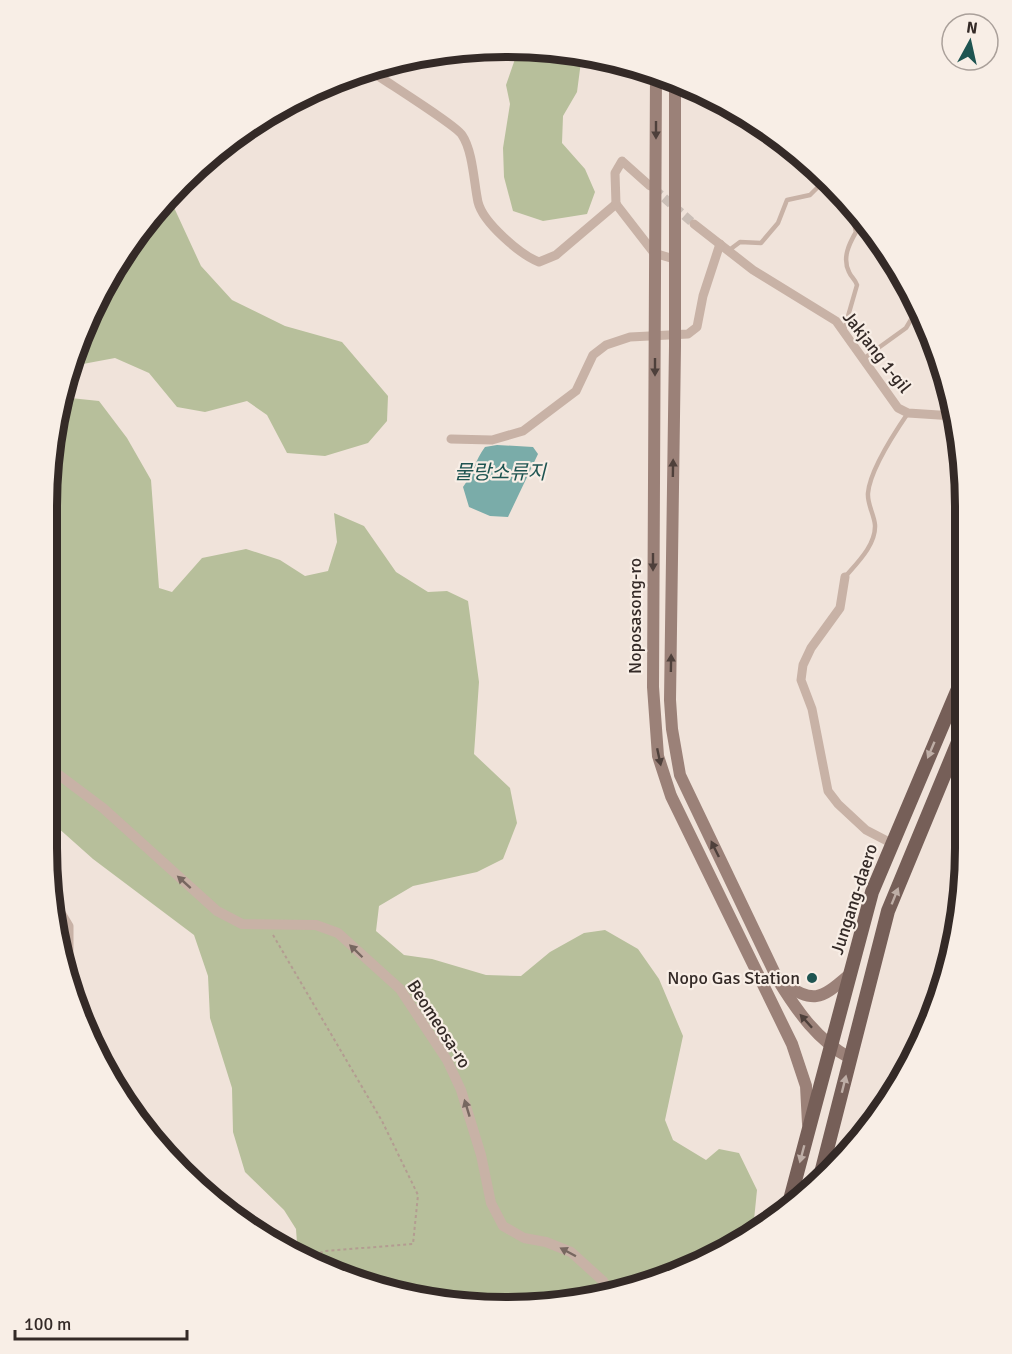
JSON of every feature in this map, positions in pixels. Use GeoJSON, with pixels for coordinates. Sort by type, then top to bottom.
{"type":"FeatureCollection","features":[{"type":"Feature","properties":{"kind":"main road","name":"Noposasong-ro"},"geometry":{"type":"LineString","coordinates":[[656,83],[653,722],[658,756],[671,796],[801,1065],[806,1086],[809,1128]]}},
{"type":"Feature","properties":{"kind":"main road","name":"Noposasong-ro"},"geometry":{"type":"LineString","coordinates":[[675,90],[675,335],[670,700],[672,729],[680,775],[778,980],[795,1008],[831,1048],[850,1058]]}},
{"type":"Feature","properties":{"kind":"main road","name":"Jungang-daero"},"geometry":{"type":"LineString","coordinates":[[791,1194],[862,921],[891,843],[955,695]]}},
{"type":"Feature","properties":{"kind":"main road","name":"Jungang-daero"},"geometry":{"type":"LineString","coordinates":[[823,1165],[888,911],[955,749]]}},
{"type":"Feature","properties":{"kind":"main road"},"geometry":{"type":"LineString","coordinates":[[778,980],[805,997],[815,997],[831,990],[849,975]]}},
{"type":"Feature","properties":{"kind":"street"},"geometry":{"type":"LineString","coordinates":[[378,76],[462,134],[474,174],[479,206],[491,224],[524,256],[539,262],[556,255],[616,204]]}},
{"type":"Feature","properties":{"kind":"street"},"geometry":{"type":"LineString","coordinates":[[650,186],[622,161],[615,173],[616,204],[654,253],[674,259]]}},
{"type":"Feature","properties":{"kind":"street","name":"Jakjang 1-gil"},"geometry":{"type":"LineString","coordinates":[[694,224],[790,295],[836,321],[898,408],[908,413],[945,415]]}},
{"type":"Feature","properties":{"kind":"street"},"geometry":{"type":"LineString","coordinates":[[451,439],[492,440],[523,430],[576,392],[593,355],[606,345],[630,337],[688,334],[697,327],[703,296],[720,244]]}},
{"type":"Feature","properties":{"kind":"street"},"geometry":{"type":"LineString","coordinates":[[844,577],[840,608],[811,648],[803,665],[801,680],[812,709],[828,791],[838,804],[866,830],[891,843]]}},
{"type":"Feature","properties":{"kind":"street","name":"Beomeosa-ro"},"geometry":{"type":"LineString","coordinates":[[57,774],[103,808],[217,911],[242,924],[316,925],[338,933],[400,989],[447,1060],[461,1090],[481,1155],[491,1203],[502,1226],[524,1238],[546,1242],[571,1252],[596,1274],[604,1286]]}},
{"type":"Feature","properties":{"kind":"street"},"geometry":{"type":"LineString","coordinates":[[62,915],[69,926],[69,950]]}},
{"type":"Feature","properties":{"kind":"lane"},"geometry":{"type":"LineString","coordinates":[[728,251],[740,242],[761,243],[778,223],[787,200],[810,195],[820,186]]}},
{"type":"Feature","properties":{"kind":"lane"},"geometry":{"type":"LineString","coordinates":[[844,332],[857,285],[849,273],[847,260],[847,248],[856,232],[854,222]]}},
{"type":"Feature","properties":{"kind":"lane"},"geometry":{"type":"LineString","coordinates":[[863,358],[906,328],[913,316]]}},
{"type":"Feature","properties":{"kind":"lane"},"geometry":{"type":"LineString","coordinates":[[844,577],[862,558],[873,538],[875,525],[868,491],[888,441],[908,413]]}},
{"type":"Feature","properties":{"kind":"path"},"geometry":{"type":"LineString","coordinates":[[267,924],[301,978],[382,1121],[418,1195],[413,1244],[325,1251],[315,1255]]}},
{"type":"Feature","properties":{"kind":"green space"},"geometry":{"type":"Polygon","coordinates":[[[535,58],[581,64],[577,92],[563,116],[562,143],[585,169],[595,192],[587,214],[543,221],[513,211],[504,177],[503,148],[510,104],[506,85],[515,59],[535,58]]]}},
{"type":"Feature","properties":{"kind":"green space"},"geometry":{"type":"Polygon","coordinates":[[[173,205],[201,266],[232,300],[285,326],[342,342],[388,396],[387,421],[368,443],[325,456],[287,453],[267,415],[247,401],[205,412],[177,407],[149,373],[115,358],[80,364],[91,334],[117,281],[150,233],[173,205]]]}},
{"type":"Feature","properties":{"kind":"green space"},"geometry":{"type":"Polygon","coordinates":[[[70,398],[99,401],[127,438],[151,480],[159,588],[172,592],[202,558],[246,549],[280,560],[305,576],[328,571],[337,542],[334,513],[364,526],[396,572],[428,592],[447,591],[468,601],[479,682],[474,754],[510,788],[517,823],[503,859],[477,872],[413,886],[379,906],[376,931],[404,955],[432,959],[486,975],[521,976],[550,952],[584,933],[605,930],[638,949],[659,979],[683,1036],[665,1120],[673,1140],[706,1160],[719,1149],[739,1153],[757,1190],[754,1222],[705,1251],[650,1273],[594,1288],[535,1296],[477,1296],[418,1288],[362,1273],[297,1246],[296,1229],[284,1210],[245,1172],[233,1132],[232,1088],[210,1018],[208,976],[194,935],[93,859],[57,827],[57,506],[61,447],[70,398]]]}},
{"type":"Feature","properties":{"kind":"water","name":"물랑소류지"},"geometry":{"type":"Polygon","coordinates":[[[497,445],[533,447],[538,454],[508,517],[490,516],[469,507],[463,487],[485,447],[497,445]]]}},
{"type":"Feature","properties":{"kind":"tunnel"},"geometry":{"type":"LineString","coordinates":[[654,189],[694,224]]}},
{"type":"Feature","properties":{"kind":"place","name":"Nopo Gas Station"},"geometry":{"type":"Point","coordinates":[812,978]}}]}
